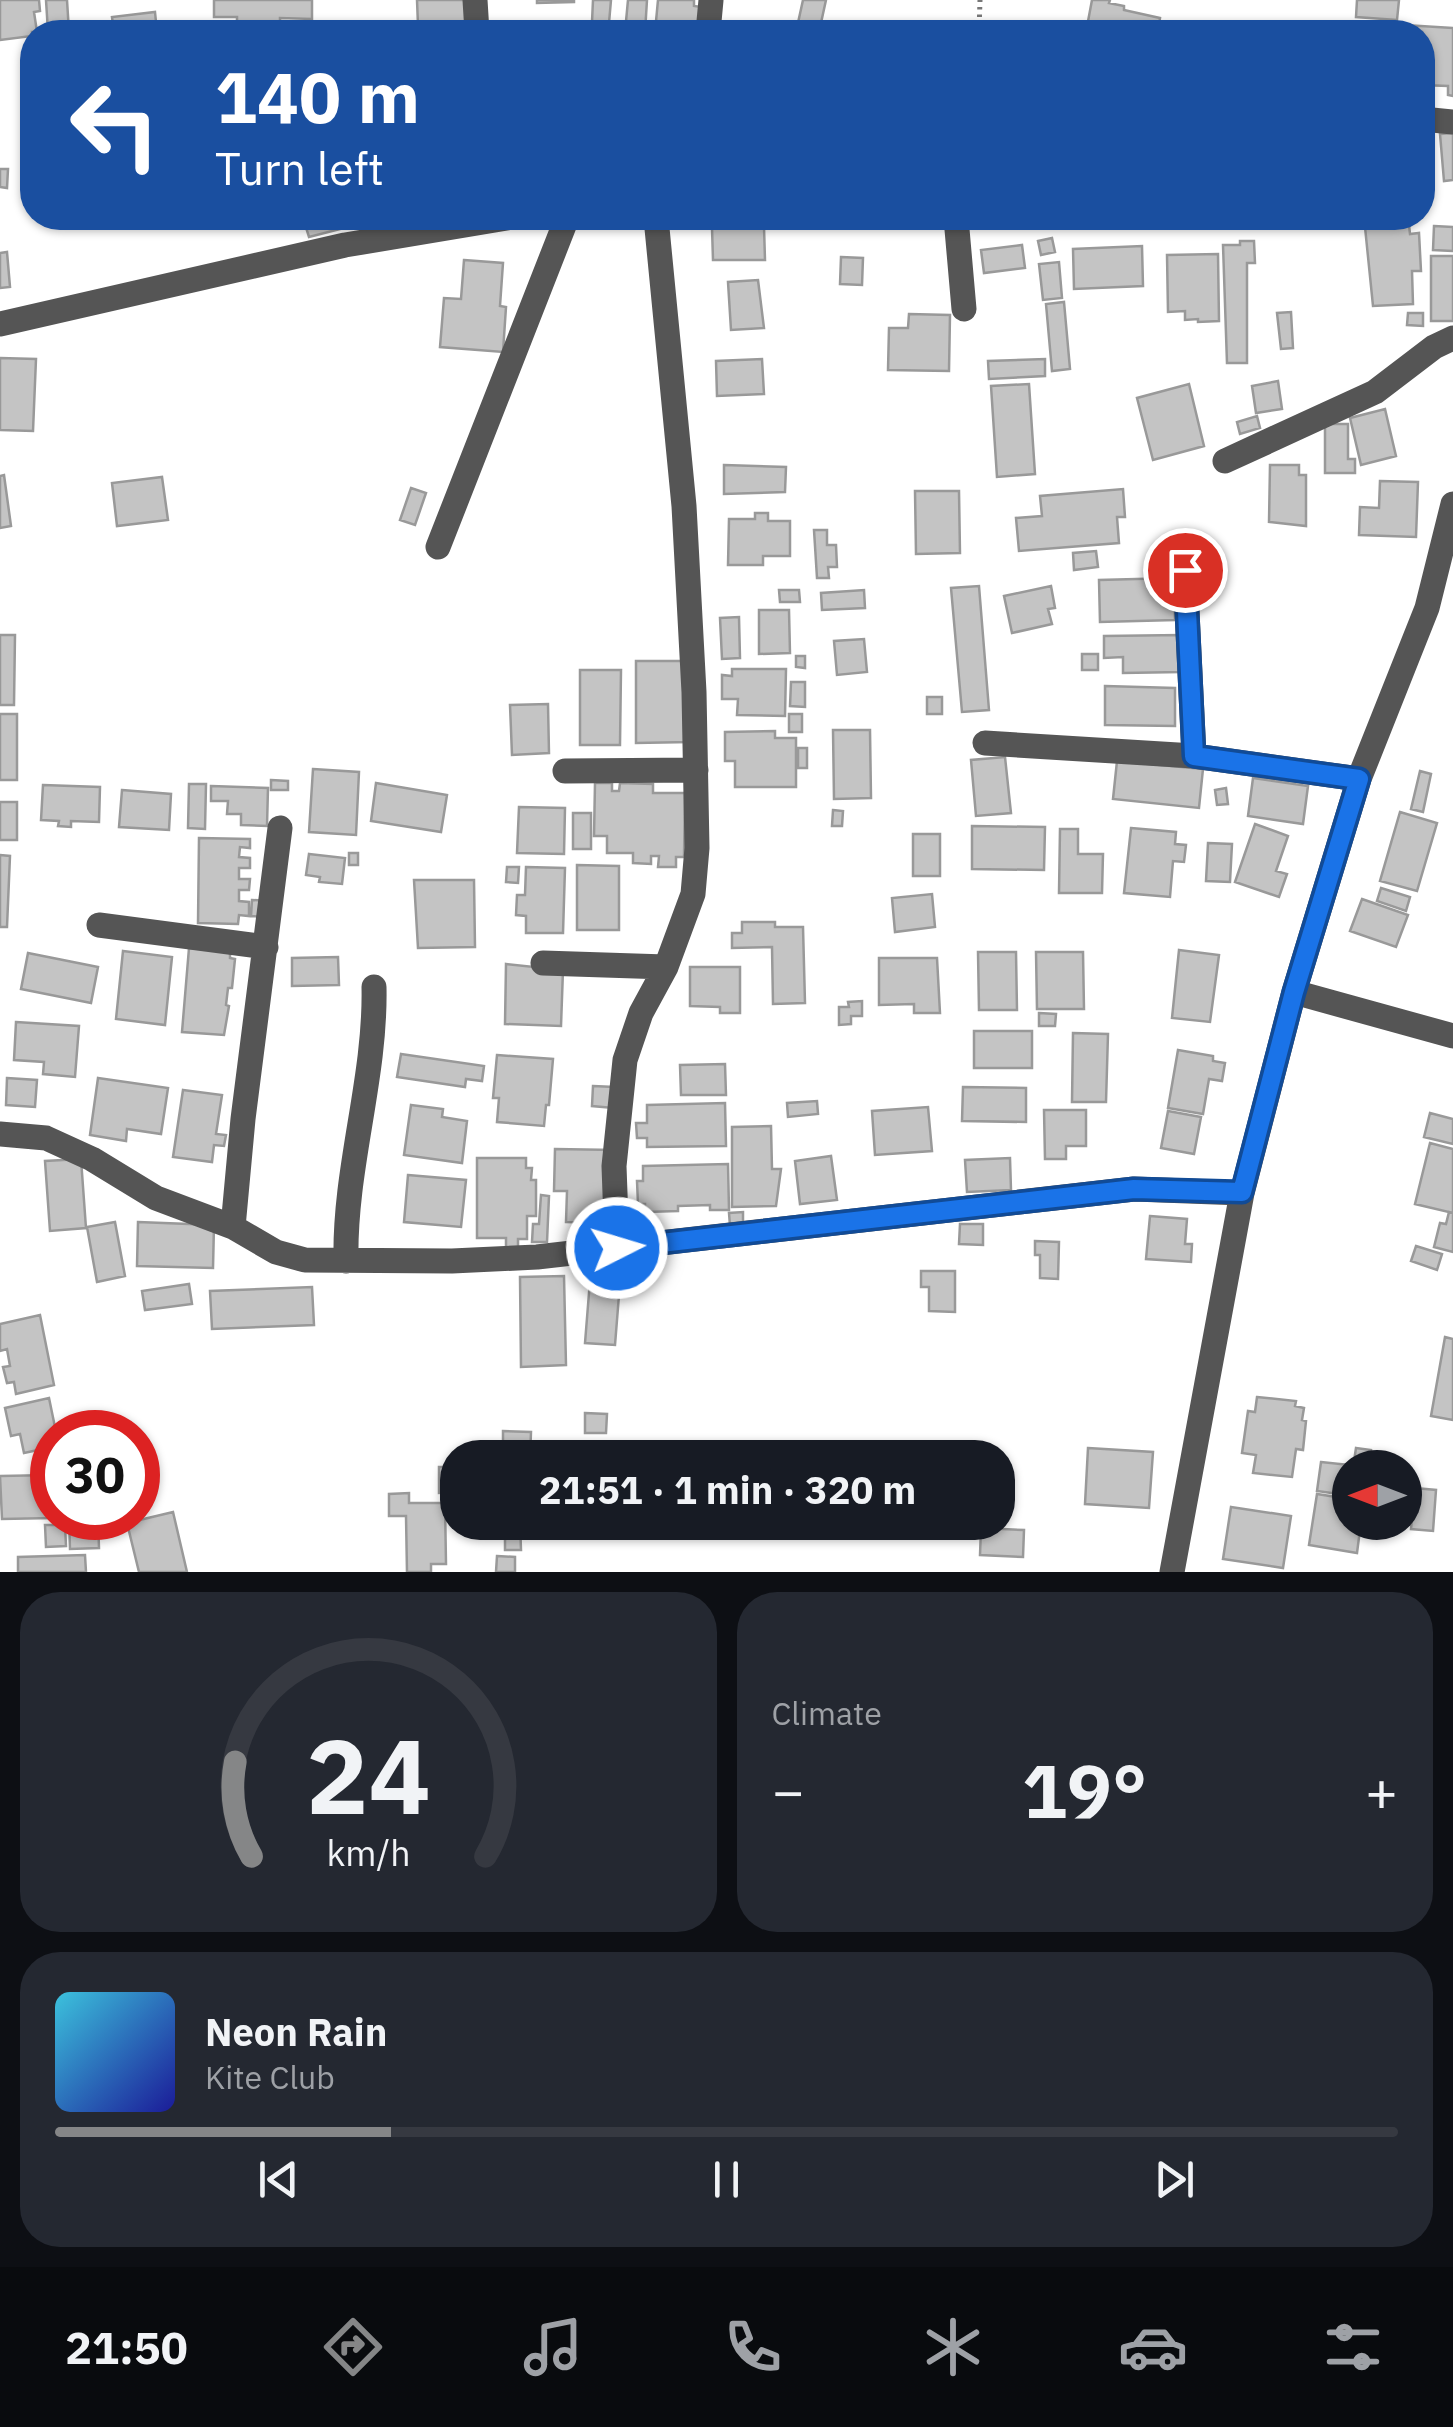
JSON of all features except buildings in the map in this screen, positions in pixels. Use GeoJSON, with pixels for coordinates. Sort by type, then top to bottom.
{"type":"FeatureCollection","features":[{"type":"Feature","properties":{"kind":"street"},"geometry":{"type":"LineString","coordinates":[[0,324],[346,244],[428,230]]}},
{"type":"Feature","properties":{"kind":"street"},"geometry":{"type":"LineString","coordinates":[[438,547],[562,230]]}},
{"type":"Feature","properties":{"kind":"street"},"geometry":{"type":"LineString","coordinates":[[617,1248],[614,1166],[625,1060],[641,1013],[666,967],[692,894],[698,848],[684,506],[657,230]]}},
{"type":"Feature","properties":{"kind":"street"},"geometry":{"type":"LineString","coordinates":[[957,230],[964,309]]}},
{"type":"Feature","properties":{"kind":"street"},"geometry":{"type":"LineString","coordinates":[[1225,461],[1375,392],[1434,347],[1453,338]]}},
{"type":"Feature","properties":{"kind":"street"},"geometry":{"type":"LineString","coordinates":[[1172,1572],[1242,1192],[1294,992],[1359,779],[1427,608],[1453,504]]}},
{"type":"Feature","properties":{"kind":"street"},"geometry":{"type":"LineString","coordinates":[[1185,570],[1194,756]]}},
{"type":"Feature","properties":{"kind":"street"},"geometry":{"type":"LineString","coordinates":[[984,743],[1194,756],[1359,779]]}},
{"type":"Feature","properties":{"kind":"street"},"geometry":{"type":"LineString","coordinates":[[565,771],[696,770]]}},
{"type":"Feature","properties":{"kind":"street"},"geometry":{"type":"LineString","coordinates":[[233,1227],[242,1119],[280,828]]}},
{"type":"Feature","properties":{"kind":"street"},"geometry":{"type":"LineString","coordinates":[[100,925],[266,947]]}},
{"type":"Feature","properties":{"kind":"street"},"geometry":{"type":"LineString","coordinates":[[543,963],[666,967]]}},
{"type":"Feature","properties":{"kind":"street"},"geometry":{"type":"LineString","coordinates":[[346,1260],[346,1219],[375,1029],[374,986]]}},
{"type":"Feature","properties":{"kind":"street"},"geometry":{"type":"LineString","coordinates":[[1294,992],[1453,1036]]}},
{"type":"Feature","properties":{"kind":"street"},"geometry":{"type":"LineString","coordinates":[[0,1134],[46,1138],[92,1159],[156,1198],[233,1227],[276,1252],[305,1260],[469,1261],[617,1248],[1134,1189],[1242,1192]]}},
{"type":"Feature","properties":{"kind":"route"},"geometry":{"type":"LineString","coordinates":[[617,1248],[1134,1189],[1242,1192],[1294,992],[1359,779],[1194,756],[1185,570]]}}]}
